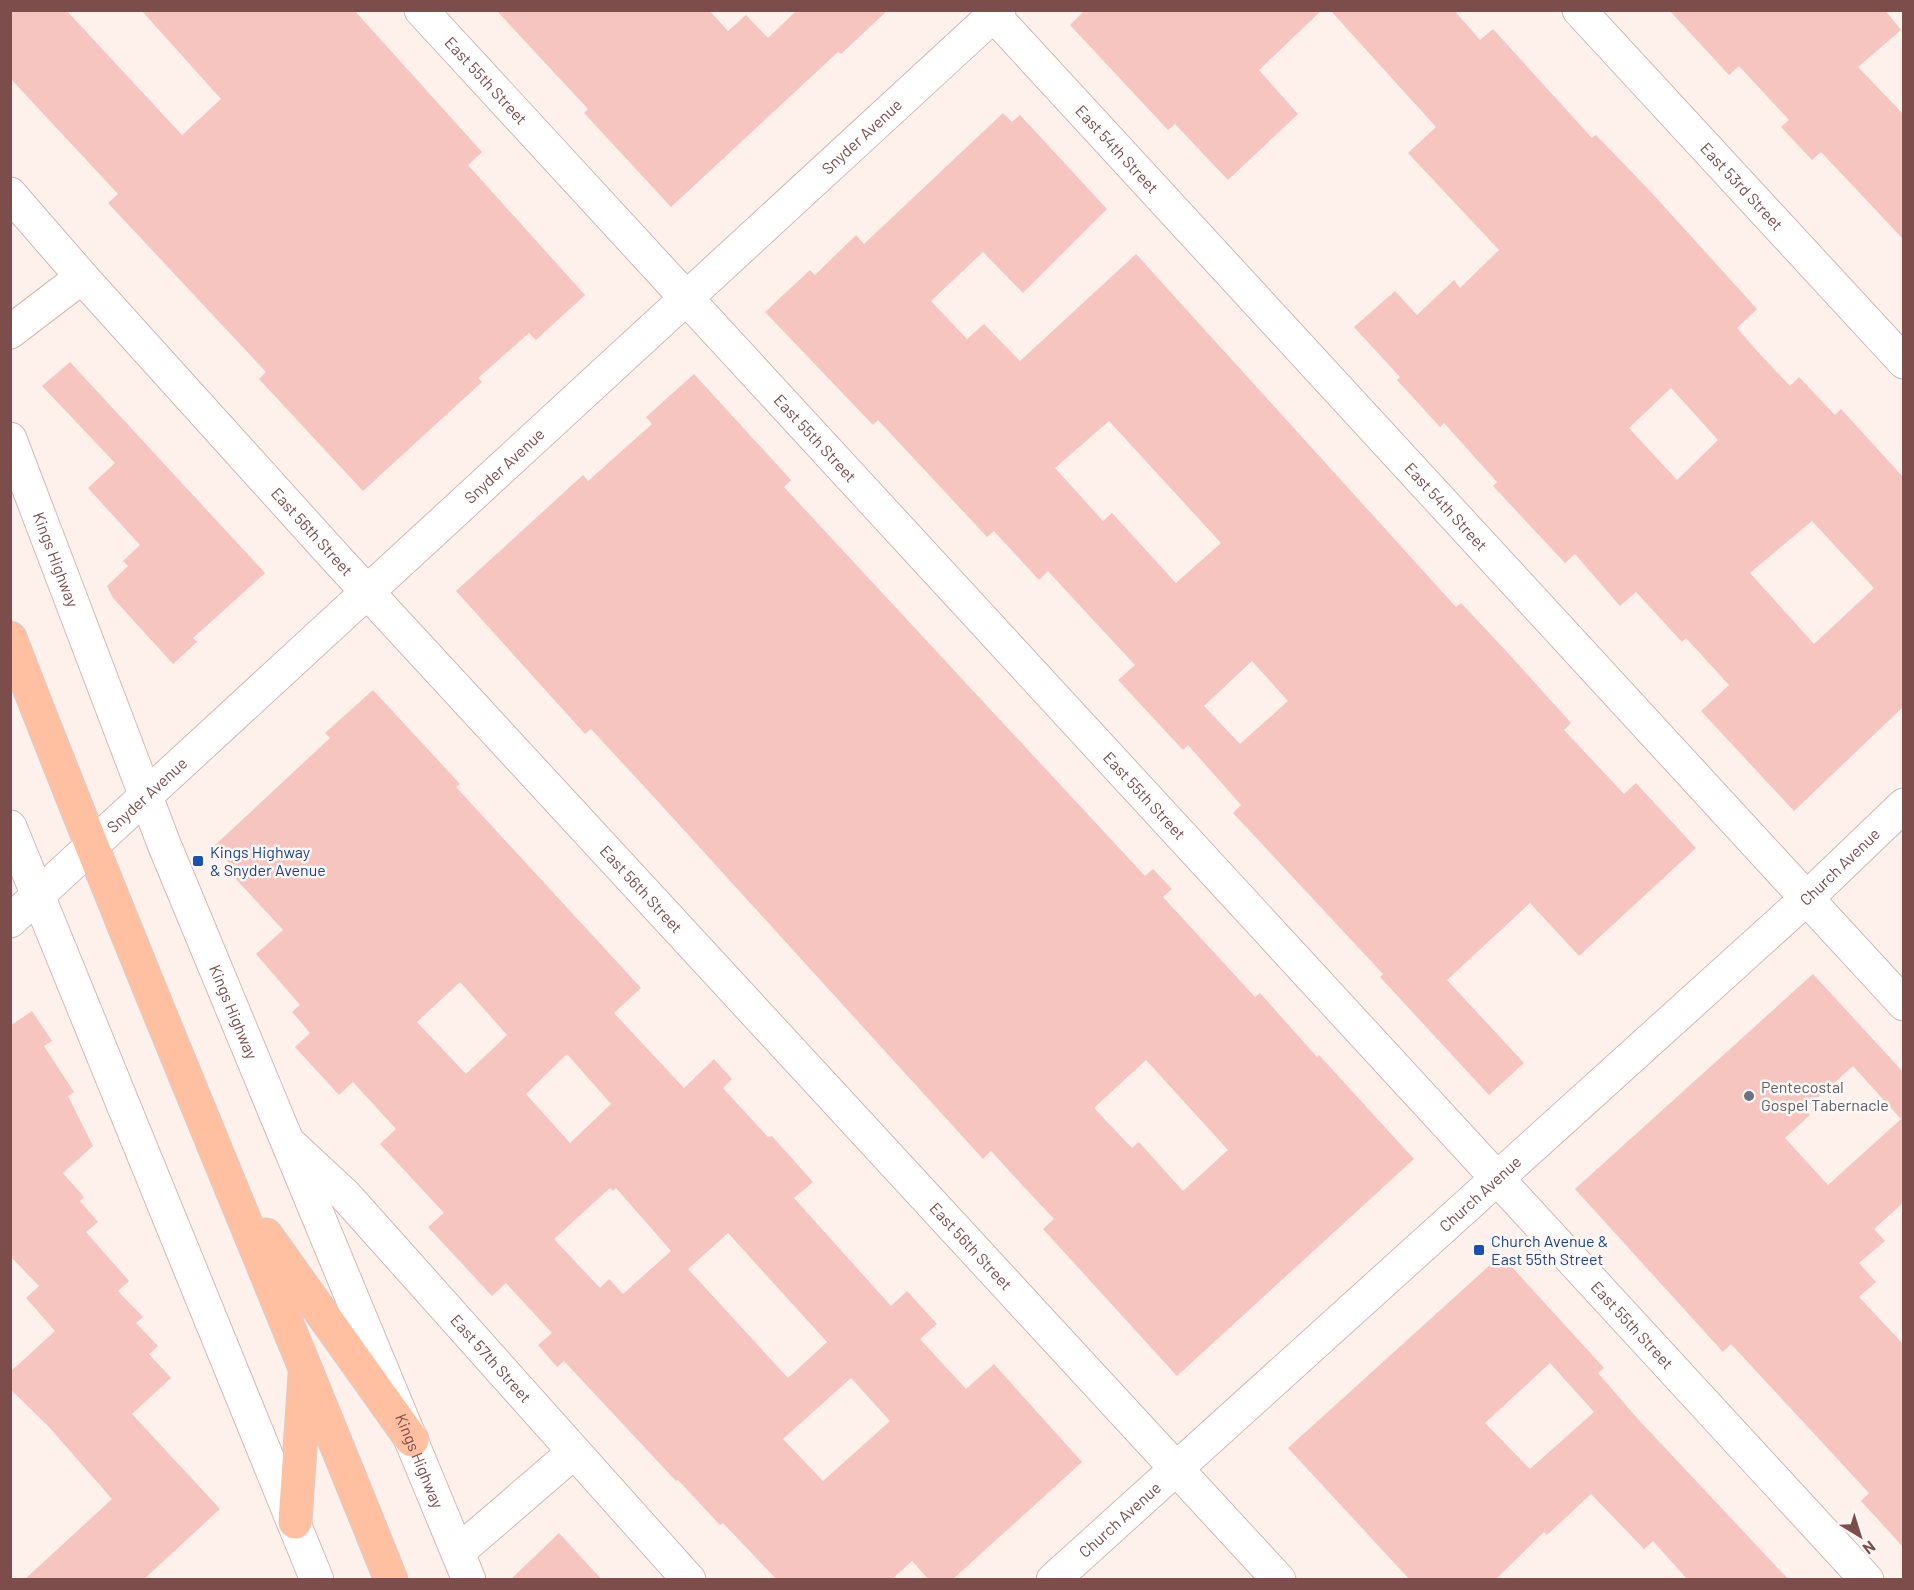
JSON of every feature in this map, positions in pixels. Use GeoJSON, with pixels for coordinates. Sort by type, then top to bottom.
{"type":"FeatureCollection","features":[{"type":"Feature","properties":{"kind":"main road"},"geometry":{"type":"LineString","coordinates":[[10,638],[172,1047],[235,1192],[391,1580]]}},
{"type":"Feature","properties":{"kind":"main road"},"geometry":{"type":"LineString","coordinates":[[235,1192],[412,1440]]}},
{"type":"Feature","properties":{"kind":"main road"},"geometry":{"type":"LineString","coordinates":[[294,1522],[306,1367]]}},
{"type":"Feature","properties":{"kind":"street","name":"East 55th Street"},"geometry":{"type":"LineString","coordinates":[[421,10],[1868,1580]]}},
{"type":"Feature","properties":{"kind":"street","name":"East 53rd Street"},"geometry":{"type":"LineString","coordinates":[[1579,10],[1904,362]]}},
{"type":"Feature","properties":{"kind":"street","name":"Snyder Avenue"},"geometry":{"type":"LineString","coordinates":[[10,921],[369,594],[994,12]]}},
{"type":"Feature","properties":{"kind":"street","name":"East 54th Street"},"geometry":{"type":"LineString","coordinates":[[994,12],[1904,1004]]}},
{"type":"Feature","properties":{"kind":"street","name":"East 56th Street"},"geometry":{"type":"LineString","coordinates":[[10,194],[82,277],[369,594],[1279,1580]]}},
{"type":"Feature","properties":{"kind":"street"},"geometry":{"type":"LineString","coordinates":[[10,332],[82,277]]}},
{"type":"Feature","properties":{"kind":"street","name":"Kings Highway"},"geometry":{"type":"LineString","coordinates":[[10,439],[167,853],[464,1566]]}},
{"type":"Feature","properties":{"kind":"street","name":"Church Avenue"},"geometry":{"type":"LineString","coordinates":[[1053,1580],[1498,1179],[1806,898],[1904,805]]}},
{"type":"Feature","properties":{"kind":"street"},"geometry":{"type":"LineString","coordinates":[[10,827],[317,1580]]}},
{"type":"Feature","properties":{"kind":"street"},"geometry":{"type":"LineString","coordinates":[[10,862],[39,896]]}},
{"type":"Feature","properties":{"kind":"street","name":"East 57th Street"},"geometry":{"type":"LineString","coordinates":[[288,1142],[345,1195],[689,1580]]}},
{"type":"Feature","properties":{"kind":"street"},"geometry":{"type":"LineString","coordinates":[[464,1566],[574,1452]]}},
{"type":"Feature","properties":{"kind":"building"},"geometry":{"type":"Polygon","coordinates":[[[10,10],[66,10],[182,135],[221,99],[141,10],[354,10],[482,152],[468,165],[585,295],[536,340],[529,333],[478,378],[482,382],[363,491],[259,379],[266,372],[108,203],[118,194],[10,78],[10,10]]]}},
{"type":"Feature","properties":{"kind":"building"},"geometry":{"type":"Polygon","coordinates":[[[496,10],[709,10],[728,31],[746,15],[768,38],[797,10],[888,10],[841,54],[838,52],[671,207],[584,113],[588,109],[496,10]]]}},
{"type":"Feature","properties":{"kind":"building"},"geometry":{"type":"Polygon","coordinates":[[[1085,10],[1322,10],[1259,70],[1298,114],[1228,180],[1175,124],[1168,130],[1070,25],[1085,10]]]}},
{"type":"Feature","properties":{"kind":"building"},"geometry":{"type":"Polygon","coordinates":[[[1330,10],[1454,10],[1480,40],[1493,29],[1592,138],[1596,135],[1650,191],[1757,309],[1737,328],[1758,352],[1790,386],[1799,377],[1835,415],[1841,409],[1904,478],[1904,706],[1794,811],[1701,711],[1729,685],[1686,638],[1682,642],[1636,592],[1620,606],[1575,554],[1565,563],[1493,486],[1497,482],[1444,423],[1440,427],[1397,380],[1400,377],[1354,327],[1395,291],[1417,315],[1454,280],[1460,288],[1499,250],[1408,153],[1436,127],[1330,10]],[[1671,388],[1629,428],[1677,480],[1718,440],[1671,388]],[[1812,521],[1750,573],[1814,644],[1874,588],[1812,521]]]}},
{"type":"Feature","properties":{"kind":"building"},"geometry":{"type":"Polygon","coordinates":[[[1669,10],[1885,10],[1901,30],[1858,67],[1904,115],[1904,240],[1821,152],[1812,160],[1781,127],[1789,120],[1739,66],[1729,75],[1669,10]]]}},
{"type":"Feature","properties":{"kind":"building"},"geometry":{"type":"Polygon","coordinates":[[[1003,113],[1012,122],[1020,115],[1107,209],[1023,293],[983,252],[931,301],[967,339],[984,324],[1020,361],[1136,254],[1456,607],[1461,603],[1507,652],[1571,723],[1564,730],[1624,794],[1636,783],[1696,848],[1579,956],[1530,903],[1447,980],[1524,1063],[1489,1095],[1380,977],[1383,974],[1233,813],[1241,805],[1188,745],[1183,750],[1118,680],[1135,665],[1048,571],[1039,580],[994,531],[987,537],[878,420],[873,425],[765,312],[810,270],[815,275],[856,235],[864,244],[1003,113]],[[1109,421],[1055,468],[1103,521],[1112,513],[1176,583],[1221,543],[1109,421]],[[1252,661],[1204,706],[1240,744],[1288,701],[1252,661]]]}},
{"type":"Feature","properties":{"kind":"building"},"geometry":{"type":"Polygon","coordinates":[[[70,362],[265,573],[193,638],[197,642],[173,664],[113,598],[107,586],[128,566],[123,561],[140,545],[88,488],[115,463],[42,386],[70,362]]]}},
{"type":"Feature","properties":{"kind":"building"},"geometry":{"type":"Polygon","coordinates":[[[694,374],[791,480],[784,487],[1145,876],[1153,869],[1172,889],[1163,897],[1255,997],[1260,993],[1414,1159],[1177,1376],[1043,1229],[1054,1219],[991,1151],[983,1159],[591,729],[585,734],[456,591],[583,475],[588,481],[652,424],[646,417],[694,374]],[[1146,1060],[1094,1108],[1132,1148],[1139,1142],[1183,1191],[1228,1150],[1146,1060]]]}},
{"type":"Feature","properties":{"kind":"building"},"geometry":{"type":"Polygon","coordinates":[[[373,690],[460,784],[456,787],[641,988],[614,1013],[684,1088],[714,1059],[732,1079],[723,1088],[768,1137],[772,1136],[813,1182],[794,1198],[891,1306],[907,1291],[937,1324],[920,1339],[966,1389],[994,1364],[1082,1462],[952,1580],[929,1580],[912,1561],[891,1580],[777,1580],[723,1523],[720,1525],[678,1480],[676,1481],[564,1361],[557,1367],[538,1345],[552,1333],[506,1283],[492,1296],[428,1227],[444,1213],[380,1144],[396,1129],[353,1082],[339,1095],[295,1047],[310,1033],[292,1012],[300,1005],[256,954],[283,930],[225,867],[230,864],[214,846],[330,738],[325,733],[373,690]],[[460,982],[417,1022],[466,1074],[507,1035],[460,982]],[[567,1054],[526,1094],[570,1143],[611,1104],[567,1054]],[[610,1188],[554,1239],[600,1288],[609,1279],[623,1294],[671,1251],[616,1188],[613,1191],[610,1188]],[[728,1233],[688,1269],[788,1378],[827,1342],[728,1233]],[[851,1378],[783,1439],[823,1481],[890,1421],[851,1378]]]}},
{"type":"Feature","properties":{"kind":"building"},"geometry":{"type":"Polygon","coordinates":[[[1813,974],[1904,1073],[1904,1202],[1874,1229],[1885,1241],[1859,1263],[1876,1282],[1859,1297],[1904,1345],[1904,1548],[1861,1501],[1869,1493],[1731,1344],[1723,1352],[1575,1189],[1813,974]],[[1853,1066],[1805,1109],[1810,1115],[1785,1138],[1828,1185],[1901,1119],[1853,1066]]]}},
{"type":"Feature","properties":{"kind":"building"},"geometry":{"type":"Polygon","coordinates":[[[32,1011],[52,1041],[44,1046],[74,1092],[68,1096],[93,1146],[63,1173],[84,1197],[80,1201],[98,1222],[86,1232],[129,1281],[118,1291],[143,1317],[136,1323],[158,1346],[149,1354],[171,1378],[132,1414],[220,1509],[143,1580],[24,1580],[112,1499],[49,1427],[10,1389],[10,1372],[55,1331],[26,1298],[39,1286],[10,1256],[10,1026],[32,1011]]]}},
{"type":"Feature","properties":{"kind":"building"},"geometry":{"type":"Polygon","coordinates":[[[1501,1255],[1604,1368],[1598,1373],[1637,1418],[1789,1580],[1688,1580],[1653,1541],[1644,1549],[1591,1494],[1547,1535],[1544,1532],[1495,1580],[1410,1580],[1288,1448],[1501,1255]],[[1550,1363],[1485,1423],[1530,1469],[1594,1412],[1550,1363]]]}},
{"type":"Feature","properties":{"kind":"building"},"geometry":{"type":"Polygon","coordinates":[[[559,1533],[602,1580],[510,1580],[559,1533]]]}},
{"type":"Feature","properties":{"kind":"place","name":"Kings Highway & Snyder Avenue"},"geometry":{"type":"Point","coordinates":[198,861]}},
{"type":"Feature","properties":{"kind":"place","name":"Pentecostal Gospel Tabernacle"},"geometry":{"type":"Point","coordinates":[1749,1096]}},
{"type":"Feature","properties":{"kind":"place","name":"Church Avenue & East 55th Street"},"geometry":{"type":"Point","coordinates":[1479,1250]}}]}
